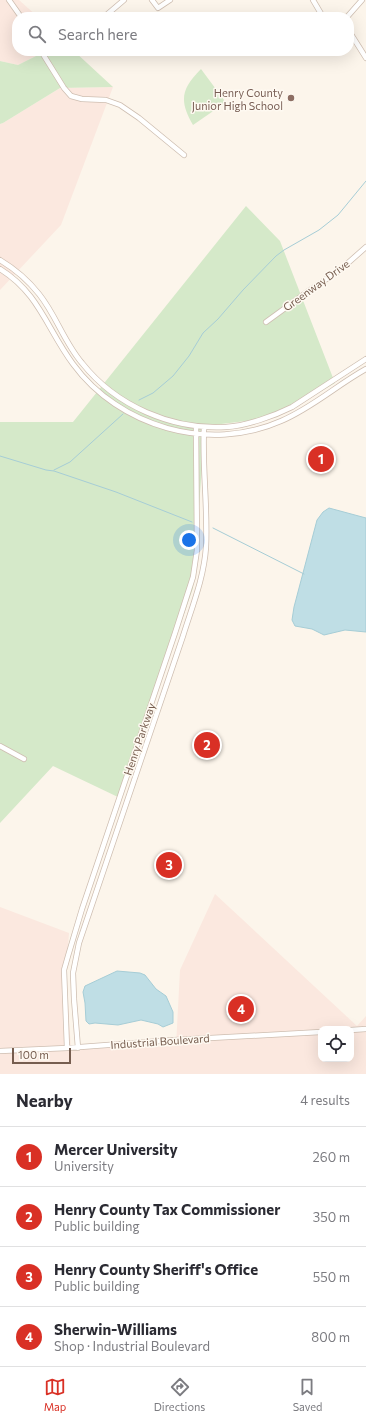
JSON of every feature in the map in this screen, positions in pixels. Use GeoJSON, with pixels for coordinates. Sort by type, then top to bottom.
{"type":"FeatureCollection","features":[{"type":"Feature","properties":{"kind":"street"},"geometry":{"type":"LineString","coordinates":[[10,0],[17,12]]}},
{"type":"Feature","properties":{"kind":"street"},"geometry":{"type":"LineString","coordinates":[[110,12],[124,0]]}},
{"type":"Feature","properties":{"kind":"street"},"geometry":{"type":"LineString","coordinates":[[152,0],[158,8],[170,0]]}},
{"type":"Feature","properties":{"kind":"street"},"geometry":{"type":"LineString","coordinates":[[313,0],[320,12]]}},
{"type":"Feature","properties":{"kind":"street"},"geometry":{"type":"LineString","coordinates":[[351,12],[362,0]]}},
{"type":"Feature","properties":{"kind":"street"},"geometry":{"type":"LineString","coordinates":[[354,39],[366,58]]}},
{"type":"Feature","properties":{"kind":"street"},"geometry":{"type":"LineString","coordinates":[[45,56],[64,88],[72,96],[82,99],[106,100],[120,105],[139,118],[184,155]]}},
{"type":"Feature","properties":{"kind":"street","name":"Greenway Drive"},"geometry":{"type":"LineString","coordinates":[[266,322],[340,270],[366,247]]}},
{"type":"Feature","properties":{"kind":"street"},"geometry":{"type":"LineString","coordinates":[[0,260],[20,274],[39,294],[74,353],[82,364],[100,382],[122,399],[148,413],[173,422],[204,427],[228,427],[263,419],[279,413],[307,398],[366,359]]}},
{"type":"Feature","properties":{"kind":"street"},"geometry":{"type":"LineString","coordinates":[[0,269],[20,284],[34,300],[69,358],[83,376],[100,393],[123,409],[140,418],[167,428],[195,434],[240,433],[255,430],[281,421],[297,413],[366,369]]}},
{"type":"Feature","properties":{"kind":"street","name":"Henry Parkway"},"geometry":{"type":"LineString","coordinates":[[67,1048],[64,970],[92,879],[193,577],[197,550],[196,426]]}},
{"type":"Feature","properties":{"kind":"street","name":"Henry Parkway"},"geometry":{"type":"LineString","coordinates":[[78,1048],[73,973],[79,943],[188,622],[202,573],[206,548],[204,427]]}},
{"type":"Feature","properties":{"kind":"street"},"geometry":{"type":"LineString","coordinates":[[0,746],[24,759]]}},
{"type":"Feature","properties":{"kind":"street"},"geometry":{"type":"LineString","coordinates":[[354,1030],[366,1029]]}},
{"type":"Feature","properties":{"kind":"street","name":"Industrial Boulevard"},"geometry":{"type":"LineString","coordinates":[[0,1051],[78,1048],[174,1040],[318,1032]]}},
{"type":"Feature","properties":{"kind":"shaded area"},"geometry":{"type":"Polygon","coordinates":[[[0,0],[19,0],[32,12],[12,12],[12,56],[36,56],[18,65],[0,61],[0,0]]]}},
{"type":"Feature","properties":{"kind":"shaded area"},"geometry":{"type":"Polygon","coordinates":[[[113,87],[61,225],[0,290],[0,124],[60,88],[113,87]]]}},
{"type":"Feature","properties":{"kind":"shaded area"},"geometry":{"type":"Polygon","coordinates":[[[215,894],[357,1026],[366,1016],[366,1074],[0,1074],[0,907],[69,933],[66,972],[71,1049],[176,1046],[180,970],[215,894]]]}},
{"type":"Feature","properties":{"kind":"green space"},"geometry":{"type":"Polygon","coordinates":[[[36,56],[79,56],[113,87],[60,88],[0,124],[0,61],[18,65],[36,56]]]}},
{"type":"Feature","properties":{"kind":"green space"},"geometry":{"type":"Polygon","coordinates":[[[201,69],[224,100],[222,105],[193,125],[186,109],[184,96],[189,83],[201,69]]]}},
{"type":"Feature","properties":{"kind":"green space"},"geometry":{"type":"Polygon","coordinates":[[[246,206],[280,241],[335,383],[277,417],[205,426],[193,588],[120,798],[53,766],[0,823],[0,422],[73,422],[246,206]]]}},
{"type":"Feature","properties":{"kind":"water"},"geometry":{"type":"Polygon","coordinates":[[[329,508],[366,518],[366,632],[345,630],[324,635],[312,629],[295,626],[292,620],[294,607],[317,520],[323,512],[329,508]]]}},
{"type":"Feature","properties":{"kind":"water"},"geometry":{"type":"Polygon","coordinates":[[[117,971],[140,973],[145,975],[156,989],[166,996],[173,1012],[173,1023],[163,1027],[158,1024],[141,1020],[118,1025],[95,1023],[89,1024],[86,1021],[83,992],[85,986],[117,971]]]}},
{"type":"Feature","properties":{"kind":"waterway"},"geometry":{"type":"LineString","coordinates":[[139,400],[153,393],[173,376],[189,356],[203,333],[218,319],[243,290],[276,256],[319,230],[338,215],[366,181]]}},
{"type":"Feature","properties":{"kind":"waterway"},"geometry":{"type":"LineString","coordinates":[[54,470],[70,462],[123,414]]}},
{"type":"Feature","properties":{"kind":"waterway"},"geometry":{"type":"LineString","coordinates":[[0,456],[54,471],[116,492],[192,522]]}},
{"type":"Feature","properties":{"kind":"waterway"},"geometry":{"type":"LineString","coordinates":[[213,528],[304,574]]}},
{"type":"Feature","properties":{"kind":"place","name":"Henry County Junior High School"},"geometry":{"type":"Point","coordinates":[291,98]}},
{"type":"Feature","properties":{"kind":"place","name":"Mercer University"},"geometry":{"type":"Point","coordinates":[321,459]}},
{"type":"Feature","properties":{"kind":"place","name":"Henry County Tax Commissioner"},"geometry":{"type":"Point","coordinates":[207,745]}},
{"type":"Feature","properties":{"kind":"place","name":"Henry County Sheriff's Office"},"geometry":{"type":"Point","coordinates":[169,865]}},
{"type":"Feature","properties":{"kind":"place","name":"Sherwin-Williams"},"geometry":{"type":"Point","coordinates":[241,1009]}}]}
